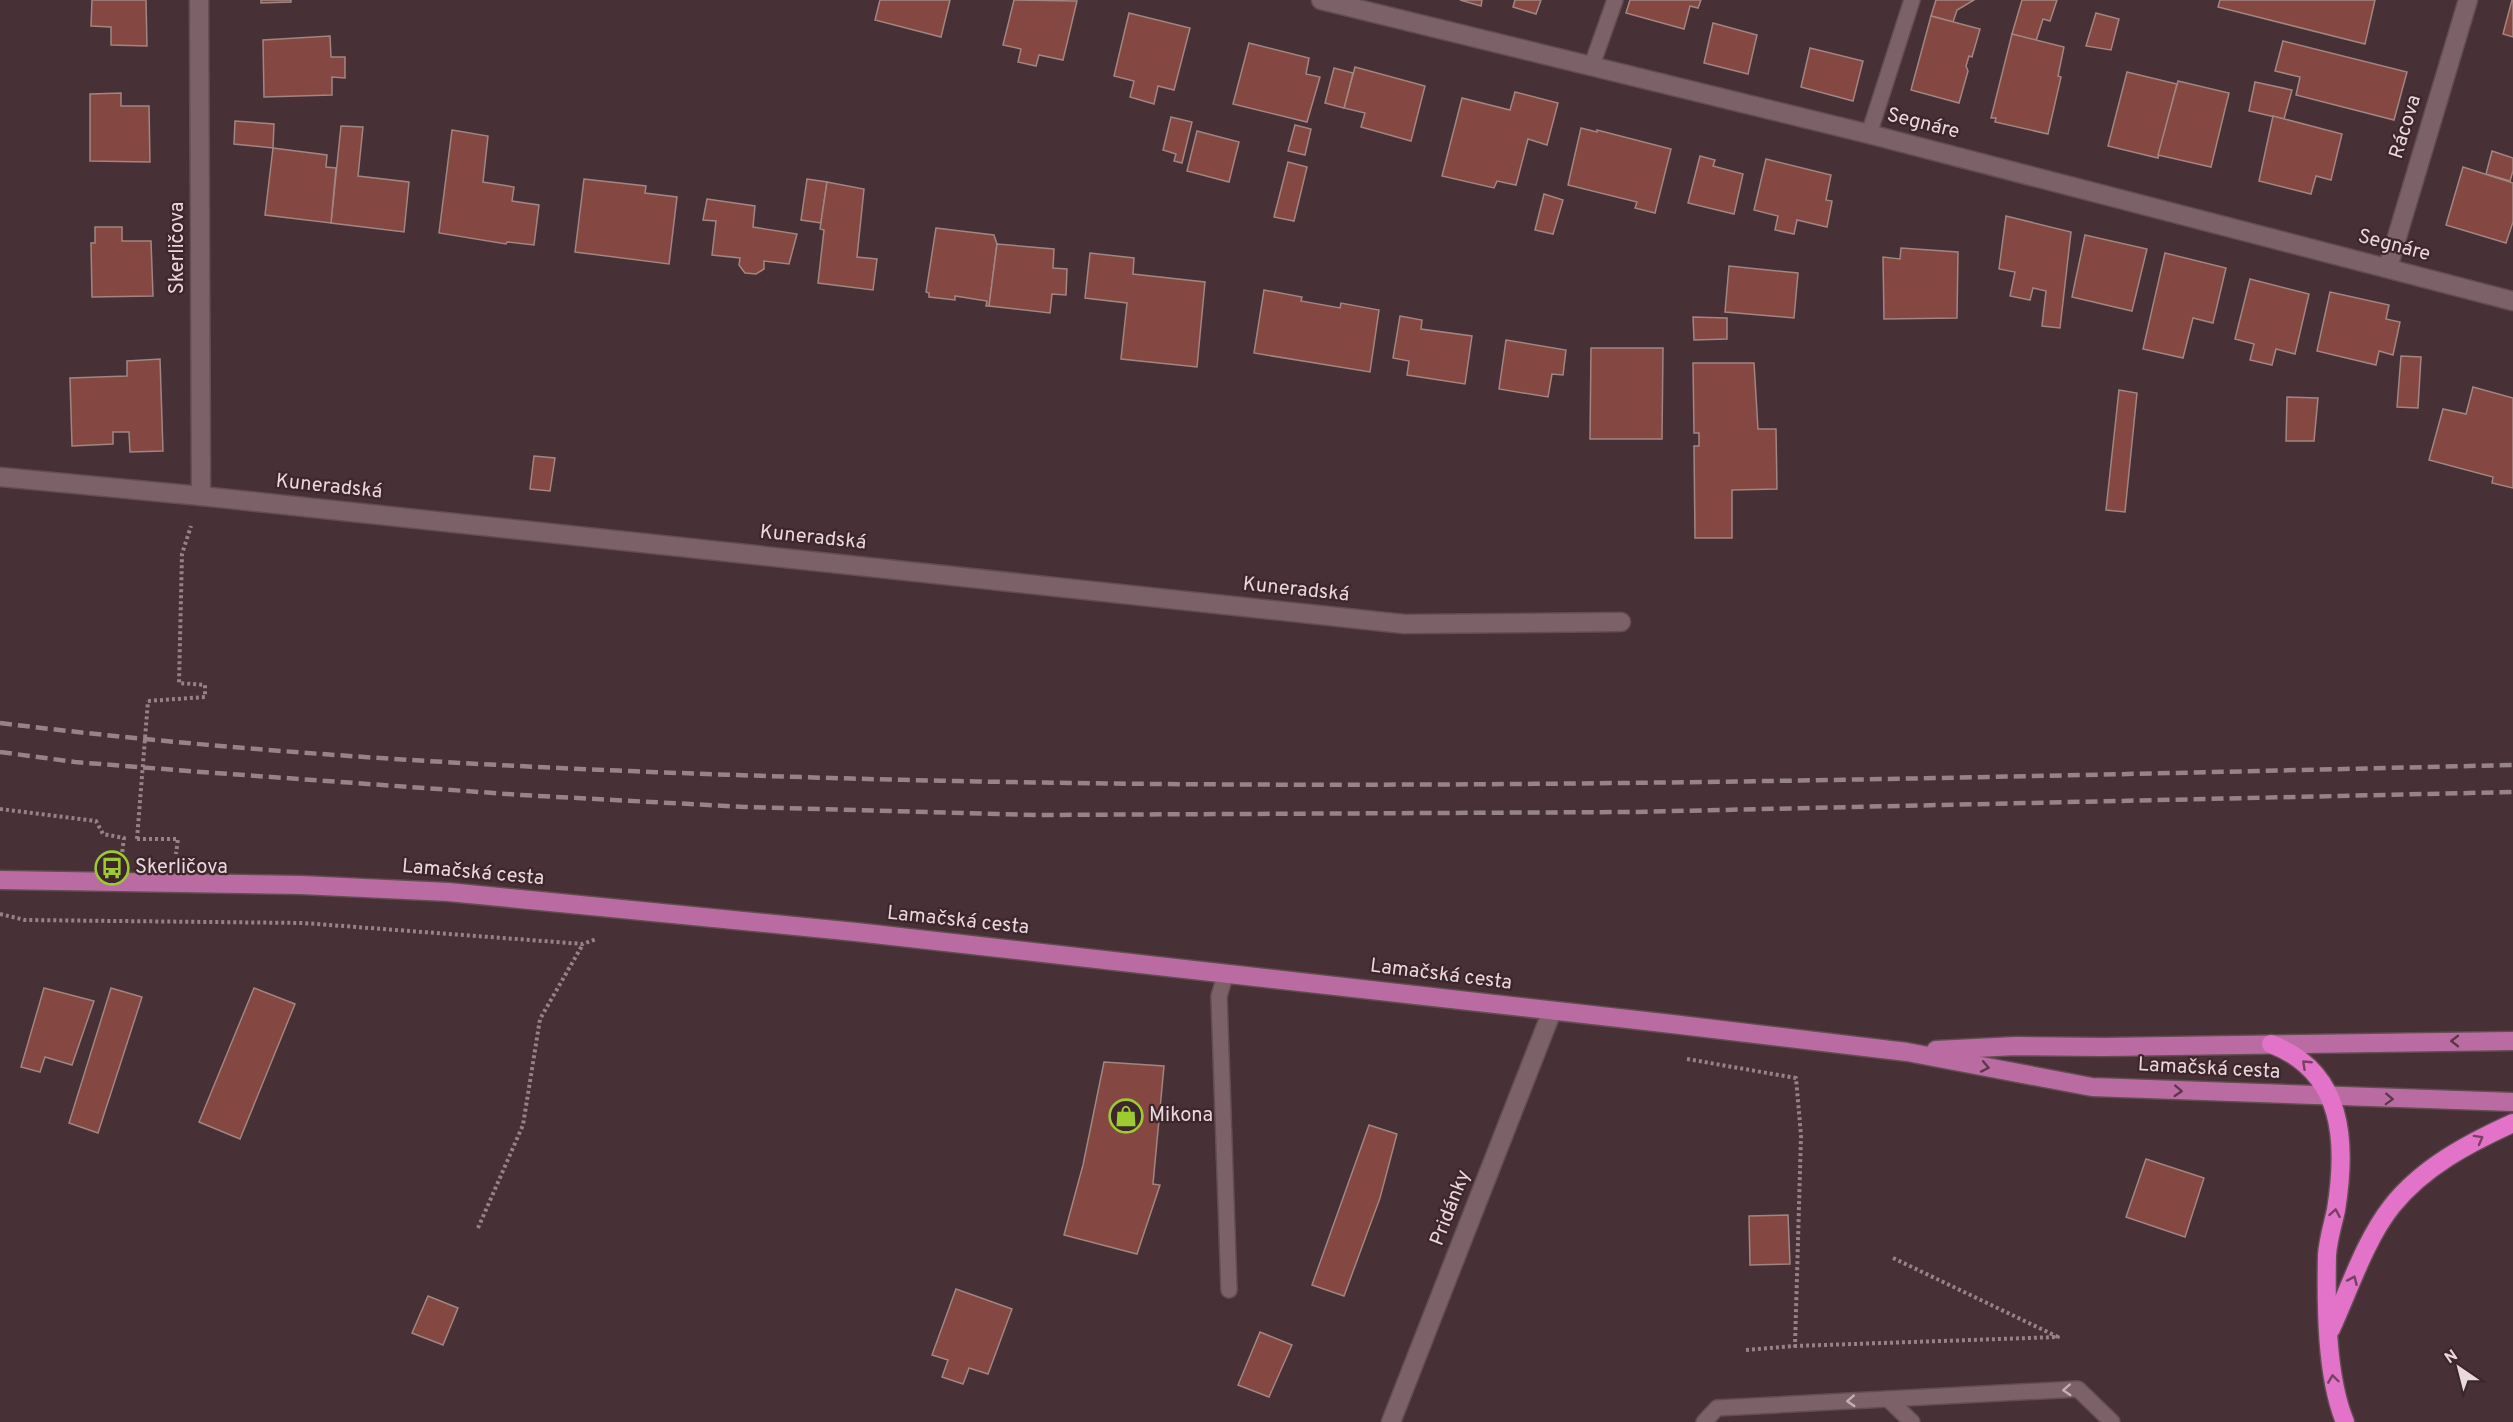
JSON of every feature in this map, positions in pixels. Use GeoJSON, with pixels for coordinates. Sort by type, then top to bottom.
{"type":"FeatureCollection","features":[{"type":"Feature","properties":{"kind":"highway"},"geometry":{"type":"LineString","coordinates":[[2271,1044],[2289,1051],[2305,1062],[2319,1077],[2331,1097],[2339,1132],[2341,1161],[2336,1210],[2327,1253],[2333,1383],[2345,1422]]}},
{"type":"Feature","properties":{"kind":"highway"},"geometry":{"type":"LineString","coordinates":[[2329,1334],[2362,1259],[2383,1219],[2399,1198],[2437,1165],[2481,1138],[2513,1123]]}},
{"type":"Feature","properties":{"kind":"main road","name":"Lamačská cesta"},"geometry":{"type":"LineString","coordinates":[[0,880],[301,885],[448,892],[856,932],[1907,1052],[2092,1087],[2513,1102]]}},
{"type":"Feature","properties":{"kind":"main road","name":"Lamačská cesta"},"geometry":{"type":"LineString","coordinates":[[1907,1052],[2016,1046],[2104,1047],[2513,1041]]}},
{"type":"Feature","properties":{"kind":"street","name":"Skerličova"},"geometry":{"type":"LineString","coordinates":[[199,0],[201,496]]}},
{"type":"Feature","properties":{"kind":"street","name":"Segnáre"},"geometry":{"type":"LineString","coordinates":[[1320,0],[1869,134],[2513,301]]}},
{"type":"Feature","properties":{"kind":"street","name":"Rácova"},"geometry":{"type":"LineString","coordinates":[[2388,267],[2468,0]]}},
{"type":"Feature","properties":{"kind":"street","name":"Kuneradská"},"geometry":{"type":"LineString","coordinates":[[0,477],[201,496],[1404,624],[1621,622]]}},
{"type":"Feature","properties":{"kind":"street","name":"Pridánky"},"geometry":{"type":"LineString","coordinates":[[1391,1422],[1552,1011]]}},
{"type":"Feature","properties":{"kind":"lane"},"geometry":{"type":"LineString","coordinates":[[1592,65],[1615,0]]}},
{"type":"Feature","properties":{"kind":"lane"},"geometry":{"type":"LineString","coordinates":[[1869,134],[1912,0]]}},
{"type":"Feature","properties":{"kind":"lane"},"geometry":{"type":"LineString","coordinates":[[1226,973],[1219,996],[1229,1290]]}},
{"type":"Feature","properties":{"kind":"lane"},"geometry":{"type":"LineString","coordinates":[[1704,1422],[1717,1408],[2078,1389],[2112,1422]]}},
{"type":"Feature","properties":{"kind":"lane"},"geometry":{"type":"LineString","coordinates":[[1888,1399],[1912,1422]]}},
{"type":"Feature","properties":{"kind":"path"},"geometry":{"type":"LineString","coordinates":[[176,854],[178,839],[137,839],[148,701],[204,697],[205,685],[179,683],[182,554],[201,496]]}},
{"type":"Feature","properties":{"kind":"path"},"geometry":{"type":"LineString","coordinates":[[0,809],[96,821],[103,834],[124,838],[122,853]]}},
{"type":"Feature","properties":{"kind":"path"},"geometry":{"type":"LineString","coordinates":[[0,914],[25,920],[303,923]]}},
{"type":"Feature","properties":{"kind":"path"},"geometry":{"type":"LineString","coordinates":[[478,1228],[523,1125],[540,1019],[583,944]]}},
{"type":"Feature","properties":{"kind":"path"},"geometry":{"type":"LineString","coordinates":[[1681,1058],[1796,1078],[1801,1136],[1795,1346]]}},
{"type":"Feature","properties":{"kind":"path"},"geometry":{"type":"LineString","coordinates":[[1746,1350],[1795,1346],[2058,1337],[1891,1257]]}},
{"type":"Feature","properties":{"kind":"building"},"geometry":{"type":"Polygon","coordinates":[[[92,0],[146,0],[147,46],[111,45],[111,27],[91,26],[92,0]]]}},
{"type":"Feature","properties":{"kind":"building"},"geometry":{"type":"Polygon","coordinates":[[[261,0],[291,0],[291,2],[261,3],[261,0]]]}},
{"type":"Feature","properties":{"kind":"building"},"geometry":{"type":"Polygon","coordinates":[[[880,0],[950,0],[941,37],[875,20],[880,0]]]}},
{"type":"Feature","properties":{"kind":"building"},"geometry":{"type":"Polygon","coordinates":[[[1014,0],[1077,1],[1063,60],[1039,55],[1036,66],[1018,62],[1021,49],[1003,45],[1014,0]]]}},
{"type":"Feature","properties":{"kind":"building"},"geometry":{"type":"Polygon","coordinates":[[[1460,0],[1482,0],[1481,6],[1460,0]]]}},
{"type":"Feature","properties":{"kind":"building"},"geometry":{"type":"Polygon","coordinates":[[[1515,0],[1541,0],[1536,14],[1513,7],[1515,0]]]}},
{"type":"Feature","properties":{"kind":"building"},"geometry":{"type":"Polygon","coordinates":[[[1630,0],[1701,0],[1698,8],[1690,6],[1684,29],[1626,13],[1630,0]]]}},
{"type":"Feature","properties":{"kind":"building"},"geometry":{"type":"Polygon","coordinates":[[[1936,0],[1974,0],[1957,10],[1953,22],[1931,16],[1936,0]]]}},
{"type":"Feature","properties":{"kind":"building"},"geometry":{"type":"Polygon","coordinates":[[[2022,0],[2057,0],[2050,21],[2043,19],[2036,41],[2012,34],[2022,0]]]}},
{"type":"Feature","properties":{"kind":"building"},"geometry":{"type":"Polygon","coordinates":[[[2220,0],[2375,0],[2365,44],[2218,7],[2220,0]]]}},
{"type":"Feature","properties":{"kind":"building"},"geometry":{"type":"Polygon","coordinates":[[[2513,0],[2513,37],[2503,34],[2513,0]]]}},
{"type":"Feature","properties":{"kind":"building"},"geometry":{"type":"Polygon","coordinates":[[[1129,13],[1190,28],[1174,90],[1158,86],[1154,104],[1130,97],[1134,81],[1114,76],[1129,13]]]}},
{"type":"Feature","properties":{"kind":"building"},"geometry":{"type":"Polygon","coordinates":[[[2096,13],[2119,19],[2111,50],[2086,46],[2096,13]]]}},
{"type":"Feature","properties":{"kind":"building"},"geometry":{"type":"Polygon","coordinates":[[[1931,16],[1980,29],[1972,57],[1969,56],[1966,66],[1968,71],[1959,103],[1911,90],[1931,16]]]}},
{"type":"Feature","properties":{"kind":"building"},"geometry":{"type":"Polygon","coordinates":[[[1713,23],[1757,35],[1748,74],[1704,63],[1713,23]]]}},
{"type":"Feature","properties":{"kind":"building"},"geometry":{"type":"Polygon","coordinates":[[[2012,34],[2064,47],[2058,76],[2061,77],[2048,134],[1995,122],[1996,118],[1991,118],[2012,34]]]}},
{"type":"Feature","properties":{"kind":"building"},"geometry":{"type":"Polygon","coordinates":[[[330,36],[331,57],[345,57],[345,78],[332,77],[332,95],[264,97],[263,40],[330,36]]]}},
{"type":"Feature","properties":{"kind":"building"},"geometry":{"type":"Polygon","coordinates":[[[2283,41],[2407,72],[2394,120],[2296,95],[2300,77],[2275,71],[2283,41]]]}},
{"type":"Feature","properties":{"kind":"building"},"geometry":{"type":"Polygon","coordinates":[[[1249,43],[1309,58],[1306,74],[1320,77],[1307,122],[1233,104],[1249,43]]]}},
{"type":"Feature","properties":{"kind":"building"},"geometry":{"type":"Polygon","coordinates":[[[1810,48],[1863,61],[1853,101],[1801,87],[1810,48]]]}},
{"type":"Feature","properties":{"kind":"building"},"geometry":{"type":"Polygon","coordinates":[[[1355,67],[1425,86],[1411,141],[1361,127],[1365,113],[1344,108],[1355,67]]]}},
{"type":"Feature","properties":{"kind":"building"},"geometry":{"type":"Polygon","coordinates":[[[1334,68],[1353,73],[1344,108],[1325,103],[1334,68]]]}},
{"type":"Feature","properties":{"kind":"building"},"geometry":{"type":"Polygon","coordinates":[[[2127,72],[2177,84],[2158,158],[2108,146],[2127,72]]]}},
{"type":"Feature","properties":{"kind":"building"},"geometry":{"type":"Polygon","coordinates":[[[2178,81],[2229,93],[2211,167],[2158,155],[2178,81]]]}},
{"type":"Feature","properties":{"kind":"building"},"geometry":{"type":"Polygon","coordinates":[[[2255,82],[2292,90],[2284,119],[2249,111],[2255,82]]]}},
{"type":"Feature","properties":{"kind":"building"},"geometry":{"type":"Polygon","coordinates":[[[1515,92],[1558,103],[1547,145],[1528,139],[1516,185],[1497,181],[1494,188],[1442,176],[1462,98],[1510,110],[1515,92]]]}},
{"type":"Feature","properties":{"kind":"building"},"geometry":{"type":"Polygon","coordinates":[[[121,93],[121,106],[149,106],[150,162],[90,161],[90,94],[121,93]]]}},
{"type":"Feature","properties":{"kind":"building"},"geometry":{"type":"Polygon","coordinates":[[[2273,116],[2342,134],[2331,180],[2316,176],[2311,194],[2259,181],[2273,116]]]}},
{"type":"Feature","properties":{"kind":"building"},"geometry":{"type":"Polygon","coordinates":[[[1171,117],[1192,122],[1182,163],[1174,161],[1176,154],[1163,150],[1171,117]]]}},
{"type":"Feature","properties":{"kind":"building"},"geometry":{"type":"Polygon","coordinates":[[[235,121],[274,124],[273,148],[234,144],[235,121]]]}},
{"type":"Feature","properties":{"kind":"building"},"geometry":{"type":"Polygon","coordinates":[[[1295,125],[1311,129],[1305,155],[1288,151],[1295,125]]]}},
{"type":"Feature","properties":{"kind":"building"},"geometry":{"type":"Polygon","coordinates":[[[341,126],[363,127],[358,176],[409,182],[404,232],[331,223],[341,126]]]}},
{"type":"Feature","properties":{"kind":"building"},"geometry":{"type":"Polygon","coordinates":[[[1581,128],[1671,149],[1655,213],[1635,208],[1637,202],[1568,185],[1581,128]]]}},
{"type":"Feature","properties":{"kind":"building"},"geometry":{"type":"Polygon","coordinates":[[[452,130],[488,136],[483,182],[514,187],[512,201],[539,205],[534,245],[507,242],[506,244],[439,233],[452,130]]]}},
{"type":"Feature","properties":{"kind":"building"},"geometry":{"type":"Polygon","coordinates":[[[1197,131],[1239,142],[1229,182],[1187,171],[1197,131]]]}},
{"type":"Feature","properties":{"kind":"building"},"geometry":{"type":"Polygon","coordinates":[[[273,148],[327,155],[326,167],[336,168],[331,223],[265,215],[273,148]]]}},
{"type":"Feature","properties":{"kind":"building"},"geometry":{"type":"Polygon","coordinates":[[[2492,151],[2513,158],[2510,181],[2486,174],[2492,151]]]}},
{"type":"Feature","properties":{"kind":"building"},"geometry":{"type":"Polygon","coordinates":[[[1700,156],[1715,160],[1713,166],[1743,174],[1734,214],[1688,203],[1700,156]]]}},
{"type":"Feature","properties":{"kind":"building"},"geometry":{"type":"Polygon","coordinates":[[[1766,159],[1831,175],[1826,200],[1832,201],[1827,227],[1797,220],[1794,234],[1775,230],[1778,216],[1754,210],[1766,159]]]}},
{"type":"Feature","properties":{"kind":"building"},"geometry":{"type":"Polygon","coordinates":[[[1288,162],[1307,167],[1294,221],[1274,217],[1288,162]]]}},
{"type":"Feature","properties":{"kind":"building"},"geometry":{"type":"Polygon","coordinates":[[[2463,167],[2513,183],[2513,222],[2506,243],[2446,225],[2463,167]]]}},
{"type":"Feature","properties":{"kind":"building"},"geometry":{"type":"Polygon","coordinates":[[[584,179],[646,186],[645,193],[677,197],[669,264],[575,252],[584,179]]]}},
{"type":"Feature","properties":{"kind":"building"},"geometry":{"type":"Polygon","coordinates":[[[807,179],[827,182],[821,223],[801,220],[807,179]]]}},
{"type":"Feature","properties":{"kind":"building"},"geometry":{"type":"Polygon","coordinates":[[[827,182],[864,189],[857,257],[877,259],[873,290],[818,283],[824,230],[820,229],[827,182]]]}},
{"type":"Feature","properties":{"kind":"building"},"geometry":{"type":"Polygon","coordinates":[[[1544,194],[1563,200],[1553,234],[1535,230],[1544,194]]]}},
{"type":"Feature","properties":{"kind":"building"},"geometry":{"type":"Polygon","coordinates":[[[707,199],[755,206],[753,227],[797,234],[789,264],[764,261],[764,269],[756,274],[745,273],[739,265],[740,258],[712,255],[716,221],[703,220],[707,199]]]}},
{"type":"Feature","properties":{"kind":"building"},"geometry":{"type":"Polygon","coordinates":[[[2006,216],[2071,232],[2060,328],[2042,326],[2046,291],[2033,288],[2030,300],[2010,296],[2015,272],[1999,269],[2006,216]]]}},
{"type":"Feature","properties":{"kind":"building"},"geometry":{"type":"Polygon","coordinates":[[[95,227],[122,227],[122,241],[151,241],[153,296],[92,297],[91,243],[95,243],[95,227]]]}},
{"type":"Feature","properties":{"kind":"building"},"geometry":{"type":"Polygon","coordinates":[[[936,228],[994,235],[997,244],[989,306],[986,306],[987,301],[955,296],[955,300],[929,297],[929,293],[926,292],[936,228]]]}},
{"type":"Feature","properties":{"kind":"building"},"geometry":{"type":"Polygon","coordinates":[[[2085,235],[2147,249],[2132,311],[2072,297],[2085,235]]]}},
{"type":"Feature","properties":{"kind":"building"},"geometry":{"type":"Polygon","coordinates":[[[997,244],[1054,249],[1053,268],[1067,269],[1066,295],[1052,294],[1050,313],[989,306],[997,244]]]}},
{"type":"Feature","properties":{"kind":"building"},"geometry":{"type":"Polygon","coordinates":[[[1901,248],[1958,252],[1957,318],[1884,319],[1883,257],[1900,259],[1901,248]]]}},
{"type":"Feature","properties":{"kind":"building"},"geometry":{"type":"Polygon","coordinates":[[[1090,253],[1134,258],[1133,274],[1205,282],[1197,367],[1121,359],[1127,303],[1085,298],[1090,253]]]}},
{"type":"Feature","properties":{"kind":"building"},"geometry":{"type":"Polygon","coordinates":[[[2165,253],[2226,268],[2213,323],[2193,318],[2183,358],[2143,349],[2165,253]]]}},
{"type":"Feature","properties":{"kind":"building"},"geometry":{"type":"Polygon","coordinates":[[[1729,266],[1798,273],[1794,318],[1725,312],[1729,266]]]}},
{"type":"Feature","properties":{"kind":"building"},"geometry":{"type":"Polygon","coordinates":[[[2250,279],[2309,294],[2295,354],[2276,349],[2272,365],[2250,360],[2254,344],[2235,339],[2250,279]]]}},
{"type":"Feature","properties":{"kind":"building"},"geometry":{"type":"Polygon","coordinates":[[[1264,290],[1302,297],[1301,301],[1340,308],[1341,303],[1379,310],[1370,372],[1254,353],[1264,290]]]}},
{"type":"Feature","properties":{"kind":"building"},"geometry":{"type":"Polygon","coordinates":[[[2330,292],[2389,305],[2386,319],[2400,322],[2393,355],[2379,351],[2376,365],[2317,351],[2330,292]]]}},
{"type":"Feature","properties":{"kind":"building"},"geometry":{"type":"Polygon","coordinates":[[[1400,316],[1422,320],[1421,329],[1472,336],[1465,384],[1407,375],[1409,361],[1393,358],[1400,316]]]}},
{"type":"Feature","properties":{"kind":"building"},"geometry":{"type":"Polygon","coordinates":[[[1693,317],[1727,318],[1727,339],[1694,340],[1693,317]]]}},
{"type":"Feature","properties":{"kind":"building"},"geometry":{"type":"Polygon","coordinates":[[[1506,340],[1566,350],[1563,375],[1552,374],[1548,397],[1499,389],[1506,340]]]}},
{"type":"Feature","properties":{"kind":"building"},"geometry":{"type":"Polygon","coordinates":[[[1591,348],[1663,348],[1662,439],[1590,439],[1591,348]]]}},
{"type":"Feature","properties":{"kind":"building"},"geometry":{"type":"Polygon","coordinates":[[[2401,356],[2421,357],[2418,408],[2397,407],[2401,356]]]}},
{"type":"Feature","properties":{"kind":"building"},"geometry":{"type":"Polygon","coordinates":[[[160,359],[163,451],[130,452],[129,432],[113,432],[113,444],[72,446],[70,378],[127,376],[127,361],[160,359]]]}},
{"type":"Feature","properties":{"kind":"building"},"geometry":{"type":"Polygon","coordinates":[[[1693,363],[1754,363],[1758,429],[1776,429],[1777,489],[1732,490],[1732,538],[1695,538],[1694,446],[1699,446],[1699,433],[1694,433],[1693,363]]]}},
{"type":"Feature","properties":{"kind":"building"},"geometry":{"type":"Polygon","coordinates":[[[2473,387],[2513,398],[2513,488],[2492,483],[2493,477],[2429,460],[2443,409],[2466,414],[2473,387]]]}},
{"type":"Feature","properties":{"kind":"building"},"geometry":{"type":"Polygon","coordinates":[[[2119,390],[2137,393],[2125,512],[2106,510],[2119,390]]]}},
{"type":"Feature","properties":{"kind":"building"},"geometry":{"type":"Polygon","coordinates":[[[2287,397],[2318,398],[2314,441],[2286,441],[2287,397]]]}},
{"type":"Feature","properties":{"kind":"building"},"geometry":{"type":"Polygon","coordinates":[[[534,456],[555,458],[550,491],[530,489],[534,456]]]}},
{"type":"Feature","properties":{"kind":"building"},"geometry":{"type":"Polygon","coordinates":[[[44,988],[94,1001],[72,1065],[45,1057],[40,1072],[21,1067],[44,988]]]}},
{"type":"Feature","properties":{"kind":"building"},"geometry":{"type":"Polygon","coordinates":[[[111,988],[142,997],[98,1133],[69,1123],[111,988]]]}},
{"type":"Feature","properties":{"kind":"building"},"geometry":{"type":"Polygon","coordinates":[[[254,988],[295,1004],[240,1139],[199,1122],[254,988]]]}},
{"type":"Feature","properties":{"kind":"building","name":"Mikona"},"geometry":{"type":"Polygon","coordinates":[[[1104,1062],[1164,1066],[1153,1184],[1160,1185],[1137,1254],[1064,1235],[1083,1165],[1104,1062]]]}},
{"type":"Feature","properties":{"kind":"building"},"geometry":{"type":"Polygon","coordinates":[[[1369,1125],[1397,1134],[1380,1198],[1344,1296],[1312,1285],[1369,1125]]]}},
{"type":"Feature","properties":{"kind":"building"},"geometry":{"type":"Polygon","coordinates":[[[2146,1159],[2204,1178],[2185,1237],[2126,1217],[2146,1159]]]}},
{"type":"Feature","properties":{"kind":"building"},"geometry":{"type":"Polygon","coordinates":[[[1788,1215],[1790,1264],[1750,1265],[1749,1216],[1788,1215]]]}},
{"type":"Feature","properties":{"kind":"building"},"geometry":{"type":"Polygon","coordinates":[[[956,1289],[1012,1309],[988,1374],[969,1368],[963,1384],[942,1377],[948,1360],[932,1355],[956,1289]]]}},
{"type":"Feature","properties":{"kind":"building"},"geometry":{"type":"Polygon","coordinates":[[[428,1296],[458,1308],[443,1345],[412,1333],[428,1296]]]}},
{"type":"Feature","properties":{"kind":"building"},"geometry":{"type":"Polygon","coordinates":[[[1260,1332],[1292,1345],[1269,1397],[1238,1385],[1260,1332]]]}},
{"type":"Feature","properties":{"kind":"railway"},"geometry":{"type":"LineString","coordinates":[[0,723],[207,745],[519,766],[728,775],[1042,783],[1252,785],[1672,782],[2513,765]]}},
{"type":"Feature","properties":{"kind":"railway"},"geometry":{"type":"LineString","coordinates":[[0,752],[75,762],[521,795],[745,807],[1037,815],[1633,812],[2513,792]]}},
{"type":"Feature","properties":{"kind":"place","name":"Skerličova"},"geometry":{"type":"Point","coordinates":[112,868]}},
{"type":"Feature","properties":{"kind":"place","name":"Mikona"},"geometry":{"type":"Point","coordinates":[1126,1116]}}]}
